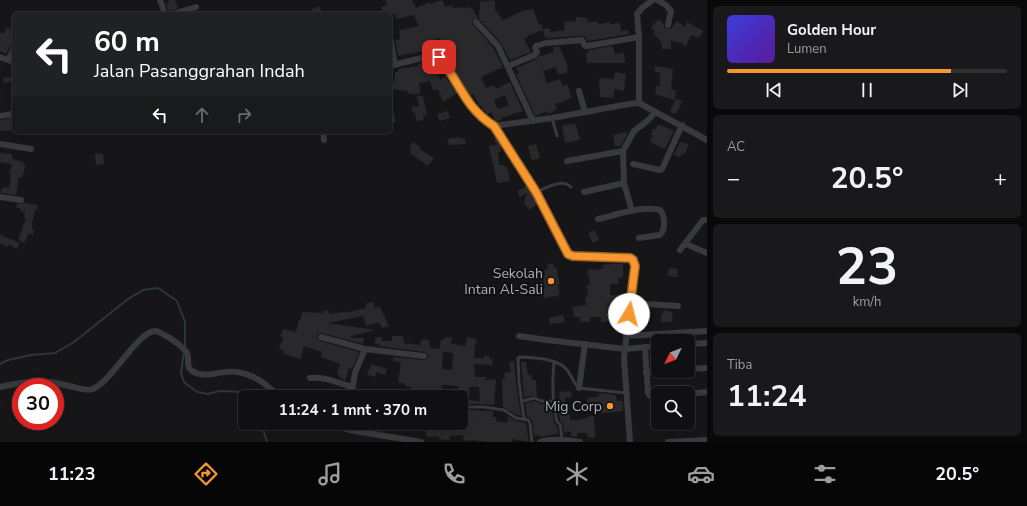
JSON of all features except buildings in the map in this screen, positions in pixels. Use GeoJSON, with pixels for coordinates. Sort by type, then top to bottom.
{"type":"FeatureCollection","features":[{"type":"Feature","properties":{"kind":"street"},"geometry":{"type":"LineString","coordinates":[[160,0],[163,12]]}},
{"type":"Feature","properties":{"kind":"street"},"geometry":{"type":"LineString","coordinates":[[639,103],[639,37],[637,14],[642,8],[653,0]]}},
{"type":"Feature","properties":{"kind":"street"},"geometry":{"type":"LineString","coordinates":[[657,0],[666,5],[670,11],[668,25]]}},
{"type":"Feature","properties":{"kind":"street"},"geometry":{"type":"LineString","coordinates":[[180,12],[196,7]]}},
{"type":"Feature","properties":{"kind":"street"},"geometry":{"type":"LineString","coordinates":[[476,22],[495,42],[508,66],[533,121]]}},
{"type":"Feature","properties":{"kind":"street"},"geometry":{"type":"LineString","coordinates":[[508,66],[535,54],[537,52],[535,48],[536,46],[546,43],[582,40],[585,46],[587,46],[639,37]]}},
{"type":"Feature","properties":{"kind":"street"},"geometry":{"type":"LineString","coordinates":[[392,65],[433,55],[438,56],[470,105],[486,121],[494,126],[536,192],[566,250],[571,256],[630,258],[633,260],[635,266],[626,336],[624,366],[630,442]]}},
{"type":"Feature","properties":{"kind":"street"},"geometry":{"type":"LineString","coordinates":[[0,58],[11,61]]}},
{"type":"Feature","properties":{"kind":"street"},"geometry":{"type":"LineString","coordinates":[[580,91],[585,112]]}},
{"type":"Feature","properties":{"kind":"street"},"geometry":{"type":"LineString","coordinates":[[494,126],[639,103],[682,125],[707,140]]}},
{"type":"Feature","properties":{"kind":"street"},"geometry":{"type":"LineString","coordinates":[[632,211],[624,183],[623,151],[634,131],[648,121],[656,112]]}},
{"type":"Feature","properties":{"kind":"street"},"geometry":{"type":"LineString","coordinates":[[0,116],[12,114]]}},
{"type":"Feature","properties":{"kind":"street"},"geometry":{"type":"LineString","coordinates":[[633,164],[660,170],[662,169],[682,125]]}},
{"type":"Feature","properties":{"kind":"street"},"geometry":{"type":"LineString","coordinates":[[323,134],[324,140]]}},
{"type":"Feature","properties":{"kind":"street"},"geometry":{"type":"LineString","coordinates":[[0,144],[31,149]]}},
{"type":"Feature","properties":{"kind":"street"},"geometry":{"type":"LineString","coordinates":[[567,161],[623,151]]}},
{"type":"Feature","properties":{"kind":"street"},"geometry":{"type":"LineString","coordinates":[[584,192],[624,183]]}},
{"type":"Feature","properties":{"kind":"street"},"geometry":{"type":"LineString","coordinates":[[0,197],[21,200]]}},
{"type":"Feature","properties":{"kind":"street"},"geometry":{"type":"LineString","coordinates":[[598,219],[632,211],[653,209],[660,210],[662,212],[664,229],[662,233],[660,235],[638,238]]}},
{"type":"Feature","properties":{"kind":"street"},"geometry":{"type":"LineString","coordinates":[[680,250],[703,220],[707,220]]}},
{"type":"Feature","properties":{"kind":"street"},"geometry":{"type":"LineString","coordinates":[[686,244],[707,253]]}},
{"type":"Feature","properties":{"kind":"street"},"geometry":{"type":"LineString","coordinates":[[630,303],[678,306]]}},
{"type":"Feature","properties":{"kind":"street"},"geometry":{"type":"LineString","coordinates":[[0,387],[44,380],[83,389],[93,389],[105,380],[123,361],[138,341],[154,331],[158,331],[171,338],[185,350],[188,365],[196,374],[207,375],[236,372],[251,376],[263,382],[272,390]]}},
{"type":"Feature","properties":{"kind":"street"},"geometry":{"type":"LineString","coordinates":[[626,336],[707,331]]}},
{"type":"Feature","properties":{"kind":"street"},"geometry":{"type":"LineString","coordinates":[[519,336],[625,348],[651,347]]}},
{"type":"Feature","properties":{"kind":"street"},"geometry":{"type":"LineString","coordinates":[[320,337],[364,349],[424,356]]}},
{"type":"Feature","properties":{"kind":"street"},"geometry":{"type":"LineString","coordinates":[[695,344],[707,343]]}},
{"type":"Feature","properties":{"kind":"street"},"geometry":{"type":"LineString","coordinates":[[580,388],[585,344]]}},
{"type":"Feature","properties":{"kind":"street"},"geometry":{"type":"LineString","coordinates":[[645,347],[648,395],[651,395]]}},
{"type":"Feature","properties":{"kind":"street"},"geometry":{"type":"LineString","coordinates":[[310,378],[324,378],[352,388],[355,373],[364,349]]}},
{"type":"Feature","properties":{"kind":"street"},"geometry":{"type":"LineString","coordinates":[[695,369],[707,368]]}},
{"type":"Feature","properties":{"kind":"street"},"geometry":{"type":"LineString","coordinates":[[646,372],[651,372]]}},
{"type":"Feature","properties":{"kind":"street"},"geometry":{"type":"LineString","coordinates":[[695,393],[707,392]]}},
{"type":"Feature","properties":{"kind":"street"},"geometry":{"type":"LineString","coordinates":[[352,430],[422,442]]}},
{"type":"Feature","properties":{"kind":"street"},"geometry":{"type":"LineString","coordinates":[[540,442],[551,439],[580,442]]}},
{"type":"Feature","properties":{"kind":"street"},"geometry":{"type":"LineString","coordinates":[[668,442],[707,440]]}},
{"type":"Feature","properties":{"kind":"lane"},"geometry":{"type":"LineString","coordinates":[[552,118],[557,136]]}},
{"type":"Feature","properties":{"kind":"lane"},"geometry":{"type":"LineString","coordinates":[[536,192],[563,183],[571,187]]}},
{"type":"Feature","properties":{"kind":"lane"},"geometry":{"type":"LineString","coordinates":[[524,419],[518,377],[518,358],[520,357],[545,359],[565,367],[574,382],[580,388],[626,393]]}},
{"type":"Feature","properties":{"kind":"lane"},"geometry":{"type":"LineString","coordinates":[[554,362],[552,381],[554,390],[553,401],[557,422],[560,424],[562,440]]}},
{"type":"Feature","properties":{"kind":"lane"},"geometry":{"type":"LineString","coordinates":[[522,401],[535,398],[541,401],[553,401]]}},
{"type":"Feature","properties":{"kind":"lane"},"geometry":{"type":"LineString","coordinates":[[468,407],[479,406],[504,410],[513,416],[528,420],[530,423],[532,442]]}},
{"type":"Feature","properties":{"kind":"waterway"},"geometry":{"type":"LineString","coordinates":[[0,364],[8,360],[31,355],[55,353],[74,342],[128,299],[143,290],[158,288],[177,301],[185,322],[185,347]]}},
{"type":"Feature","properties":{"kind":"waterway"},"geometry":{"type":"LineString","coordinates":[[184,352],[181,373],[184,382],[197,392],[208,394],[219,391],[238,392]]}},
{"type":"Feature","properties":{"kind":"waterway"},"geometry":{"type":"LineString","coordinates":[[263,430],[267,442]]}},
{"type":"Feature","properties":{"kind":"place","name":"Sekolah Intan Al-Sali"},"geometry":{"type":"Point","coordinates":[551,281]}},
{"type":"Feature","properties":{"kind":"place","name":"Mig Corp"},"geometry":{"type":"Point","coordinates":[610,406]}},
{"type":"Feature","properties":{"kind":"route"},"geometry":{"type":"LineString","coordinates":[[439,57],[472,108],[494,126],[536,192],[568,254],[571,256],[630,258],[633,260],[635,266],[629,314]]}}]}
